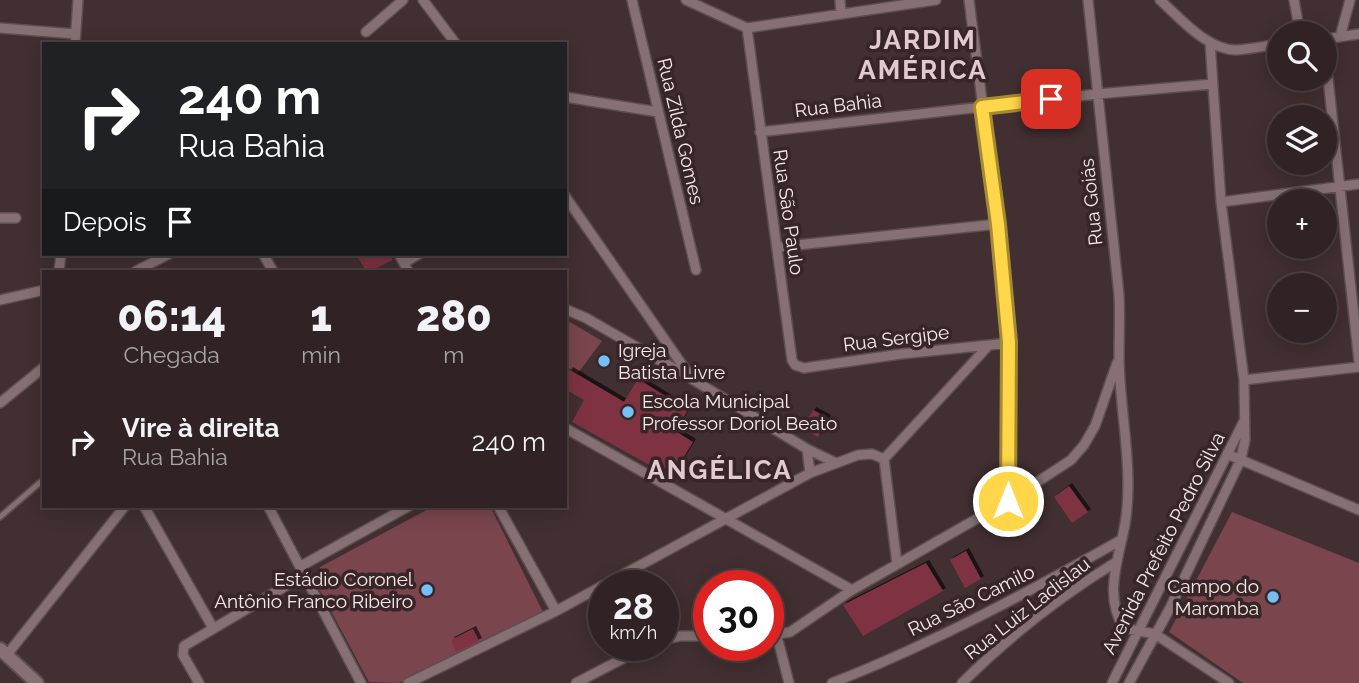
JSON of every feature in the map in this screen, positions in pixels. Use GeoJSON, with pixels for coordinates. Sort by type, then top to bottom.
{"type":"FeatureCollection","features":[{"type":"Feature","properties":{"kind":"street"},"geometry":{"type":"LineString","coordinates":[[0,28],[75,39],[78,0]]}},
{"type":"Feature","properties":{"kind":"street"},"geometry":{"type":"LineString","coordinates":[[366,32],[403,0]]}},
{"type":"Feature","properties":{"kind":"street"},"geometry":{"type":"LineString","coordinates":[[424,0],[455,42]]}},
{"type":"Feature","properties":{"kind":"street","name":"Rua Zilda Gomes"},"geometry":{"type":"LineString","coordinates":[[632,0],[696,270]]}},
{"type":"Feature","properties":{"kind":"street"},"geometry":{"type":"LineString","coordinates":[[686,0],[747,29],[936,0]]}},
{"type":"Feature","properties":{"kind":"street"},"geometry":{"type":"LineString","coordinates":[[839,0],[841,14]]}},
{"type":"Feature","properties":{"kind":"street"},"geometry":{"type":"LineString","coordinates":[[969,0],[998,224],[1009,342],[1008,501]]}},
{"type":"Feature","properties":{"kind":"street","name":"Rua Goiás"},"geometry":{"type":"LineString","coordinates":[[1088,0],[1119,295],[1119,358]]}},
{"type":"Feature","properties":{"kind":"street"},"geometry":{"type":"LineString","coordinates":[[1160,0],[1220,48],[1234,50],[1267,46]]}},
{"type":"Feature","properties":{"kind":"street"},"geometry":{"type":"LineString","coordinates":[[1294,0],[1298,21]]}},
{"type":"Feature","properties":{"kind":"street"},"geometry":{"type":"LineString","coordinates":[[1340,37],[1350,0]]}},
{"type":"Feature","properties":{"kind":"street","name":"Rua São Paulo"},"geometry":{"type":"LineString","coordinates":[[747,29],[792,360]]}},
{"type":"Feature","properties":{"kind":"street"},"geometry":{"type":"LineString","coordinates":[[1337,37],[1359,34]]}},
{"type":"Feature","properties":{"kind":"street","name":"Avenida Prefeito Pedro Silva"},"geometry":{"type":"LineString","coordinates":[[1129,683],[1170,608],[1241,459],[1245,440],[1244,380],[1221,202],[1210,42]]}},
{"type":"Feature","properties":{"kind":"street","name":"Rua Bahia"},"geometry":{"type":"LineString","coordinates":[[760,132],[1097,94],[1213,84]]}},
{"type":"Feature","properties":{"kind":"street"},"geometry":{"type":"LineString","coordinates":[[1244,380],[1359,364],[1330,91]]}},
{"type":"Feature","properties":{"kind":"street"},"geometry":{"type":"LineString","coordinates":[[567,97],[658,112]]}},
{"type":"Feature","properties":{"kind":"street"},"geometry":{"type":"LineString","coordinates":[[1221,202],[1359,184]]}},
{"type":"Feature","properties":{"kind":"street"},"geometry":{"type":"LineString","coordinates":[[567,198],[692,379]]}},
{"type":"Feature","properties":{"kind":"street"},"geometry":{"type":"LineString","coordinates":[[567,213],[580,216]]}},
{"type":"Feature","properties":{"kind":"street"},"geometry":{"type":"LineString","coordinates":[[0,218],[16,218]]}},
{"type":"Feature","properties":{"kind":"street"},"geometry":{"type":"LineString","coordinates":[[778,247],[998,224]]}},
{"type":"Feature","properties":{"kind":"street"},"geometry":{"type":"LineString","coordinates":[[140,270],[165,256]]}},
{"type":"Feature","properties":{"kind":"street"},"geometry":{"type":"LineString","coordinates":[[0,300],[42,290]]}},
{"type":"Feature","properties":{"kind":"street"},"geometry":{"type":"LineString","coordinates":[[567,310],[586,318],[807,449],[834,462]]}},
{"type":"Feature","properties":{"kind":"street","name":"Rua Sergipe"},"geometry":{"type":"LineString","coordinates":[[792,360],[798,368],[804,368],[1009,342]]}},
{"type":"Feature","properties":{"kind":"street"},"geometry":{"type":"LineString","coordinates":[[897,564],[884,459],[989,345]]}},
{"type":"Feature","properties":{"kind":"street"},"geometry":{"type":"LineString","coordinates":[[784,633],[852,590],[1008,501],[1071,460],[1095,426],[1119,358]]}},
{"type":"Feature","properties":{"kind":"street"},"geometry":{"type":"LineString","coordinates":[[1119,358],[1128,481],[1125,525],[1116,562],[1113,601],[1117,617],[1124,628],[1155,634],[1228,683]]}},
{"type":"Feature","properties":{"kind":"street"},"geometry":{"type":"LineString","coordinates":[[0,403],[42,369]]}},
{"type":"Feature","properties":{"kind":"street","name":"Avenida Prefeito Pedro Silva"},"geometry":{"type":"LineString","coordinates":[[1112,683],[1245,420]]}},
{"type":"Feature","properties":{"kind":"street"},"geometry":{"type":"LineString","coordinates":[[567,429],[852,590]]}},
{"type":"Feature","properties":{"kind":"street"},"geometry":{"type":"LineString","coordinates":[[807,449],[810,473]]}},
{"type":"Feature","properties":{"kind":"street"},"geometry":{"type":"LineString","coordinates":[[408,683],[556,611],[810,473],[834,462],[865,454],[884,459]]}},
{"type":"Feature","properties":{"kind":"street"},"geometry":{"type":"LineString","coordinates":[[1227,454],[1359,510]]}},
{"type":"Feature","properties":{"kind":"street"},"geometry":{"type":"LineString","coordinates":[[37,683],[3,652],[123,508]]}},
{"type":"Feature","properties":{"kind":"street"},"geometry":{"type":"LineString","coordinates":[[145,508],[213,628]]}},
{"type":"Feature","properties":{"kind":"street"},"geometry":{"type":"LineString","coordinates":[[269,508],[361,683]]}},
{"type":"Feature","properties":{"kind":"street"},"geometry":{"type":"LineString","coordinates":[[199,683],[183,655],[184,646],[402,508]]}},
{"type":"Feature","properties":{"kind":"street"},"geometry":{"type":"LineString","coordinates":[[499,508],[556,611]]}},
{"type":"Feature","properties":{"kind":"street","name":"Rua São Camilo"},"geometry":{"type":"LineString","coordinates":[[832,683],[932,640],[1121,540]]}},
{"type":"Feature","properties":{"kind":"street","name":"Rua Luiz Ladislau"},"geometry":{"type":"LineString","coordinates":[[962,683],[1000,647],[1066,595],[1116,562]]}},
{"type":"Feature","properties":{"kind":"street"},"geometry":{"type":"LineString","coordinates":[[577,683],[619,661]]}},
{"type":"Feature","properties":{"kind":"street"},"geometry":{"type":"LineString","coordinates":[[782,661],[789,683]]}},
{"type":"Feature","properties":{"kind":"lane"},"geometry":{"type":"LineString","coordinates":[[0,517],[42,481]]}},
{"type":"Feature","properties":{"kind":"shaded area"},"geometry":{"type":"Polygon","coordinates":[[[567,320],[602,341],[578,373],[567,367],[567,320]]]}},
{"type":"Feature","properties":{"kind":"shaded area","name":"Estádio Coronel Antônio Franco Ribeiro"},"geometry":{"type":"Polygon","coordinates":[[[430,508],[491,508],[543,612],[411,679],[398,683],[369,682],[316,583],[320,567],[430,508]]]}},
{"type":"Feature","properties":{"kind":"shaded area","name":"Campo do Maromba"},"geometry":{"type":"Polygon","coordinates":[[[1232,512],[1359,563],[1359,683],[1243,683],[1169,632],[1232,512]]]}},
{"type":"Feature","properties":{"kind":"building"},"geometry":{"type":"Polygon","coordinates":[[[357,256],[390,256],[393,260],[372,270],[365,270],[357,256]]]}},
{"type":"Feature","properties":{"kind":"building","name":"Escola Municipal Professor Doriol Beato"},"geometry":{"type":"Polygon","coordinates":[[[570,370],[624,402],[638,379],[688,410],[675,431],[693,442],[671,477],[572,422],[584,400],[567,390],[567,375],[570,370]]]}},
{"type":"Feature","properties":{"kind":"building"},"geometry":{"type":"Polygon","coordinates":[[[813,410],[828,418],[818,437],[803,429],[813,410]]]}},
{"type":"Feature","properties":{"kind":"building"},"geometry":{"type":"Polygon","coordinates":[[[1069,486],[1088,512],[1072,523],[1054,497],[1069,486]]]}},
{"type":"Feature","properties":{"kind":"building"},"geometry":{"type":"Polygon","coordinates":[[[966,551],[981,579],[965,588],[950,560],[966,551]]]}},
{"type":"Feature","properties":{"kind":"building"},"geometry":{"type":"Polygon","coordinates":[[[926,563],[943,591],[863,636],[843,605],[926,563]]]}},
{"type":"Feature","properties":{"kind":"building"},"geometry":{"type":"Polygon","coordinates":[[[473,629],[479,641],[456,652],[451,640],[473,629]]]}},
{"type":"Feature","properties":{"kind":"place","name":"Igreja Batista Livre"},"geometry":{"type":"Point","coordinates":[604,361]}},
{"type":"Feature","properties":{"kind":"place","name":"Escola Municipal Professor Doriol Beato"},"geometry":{"type":"Point","coordinates":[628,412]}},
{"type":"Feature","properties":{"kind":"place","name":"Estádio Coronel Antônio Franco Ribeiro"},"geometry":{"type":"Point","coordinates":[427,590]}},
{"type":"Feature","properties":{"kind":"place","name":"Campo do Maromba"},"geometry":{"type":"Point","coordinates":[1273,597]}},
{"type":"Feature","properties":{"kind":"district","name":"JARDIM AMÉRICA"},"geometry":{"type":"Point","coordinates":[923,55]}},
{"type":"Feature","properties":{"kind":"district","name":"ANGÉLICA"},"geometry":{"type":"Point","coordinates":[720,470]}},
{"type":"Feature","properties":{"kind":"route"},"geometry":{"type":"LineString","coordinates":[[1008,501],[1009,342],[998,224],[982,107],[1051,99]]}}]}
